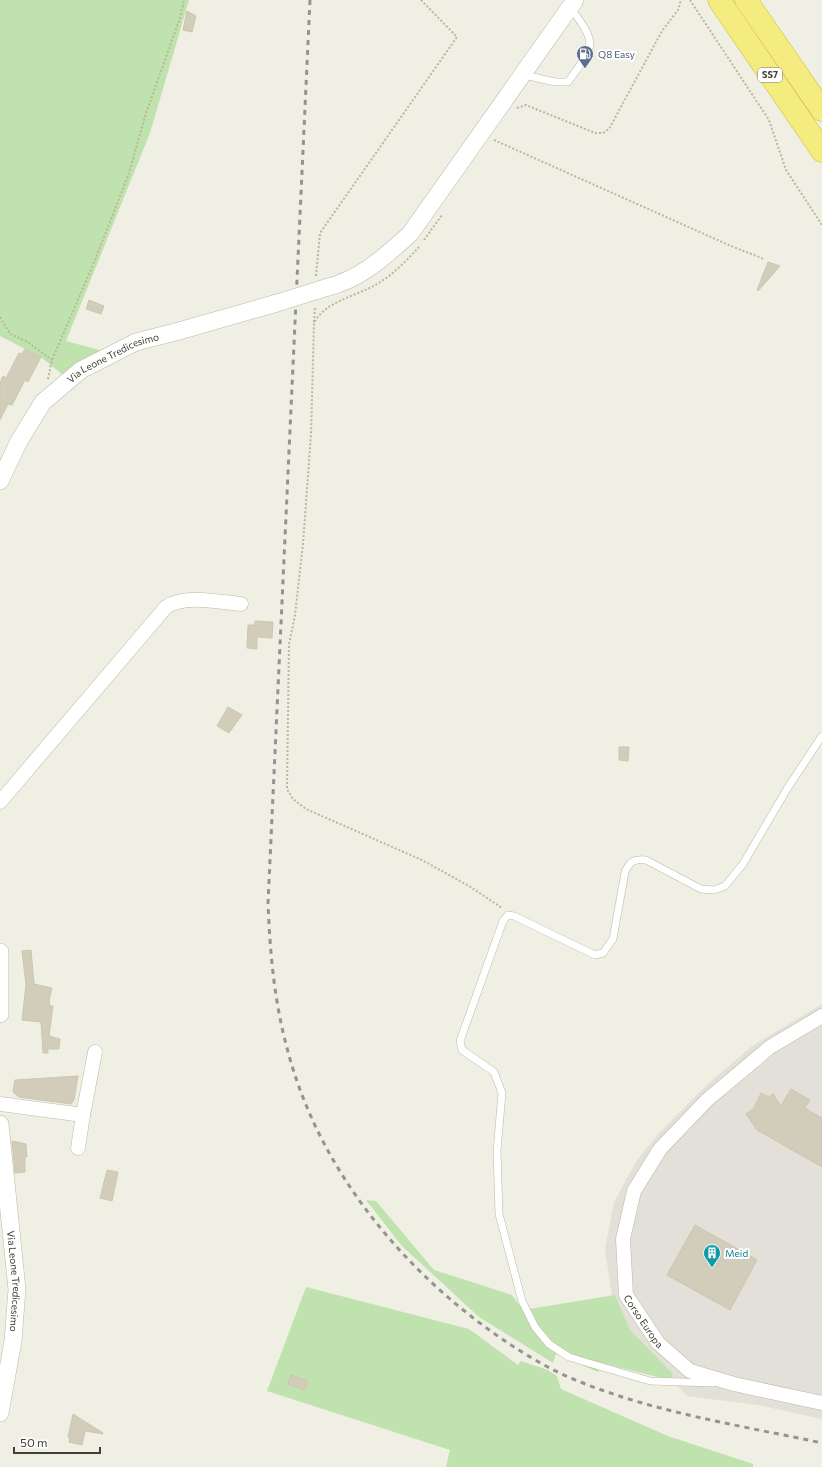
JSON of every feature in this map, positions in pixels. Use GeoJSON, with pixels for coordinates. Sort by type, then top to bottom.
{"type":"FeatureCollection","features":[{"type":"Feature","properties":{"kind":"highway","name":"SS7"},"geometry":{"type":"LineString","coordinates":[[719,0],[822,151]]}},
{"type":"Feature","properties":{"kind":"highway","name":"SS7"},"geometry":{"type":"LineString","coordinates":[[746,0],[822,110]]}},
{"type":"Feature","properties":{"kind":"street","name":"Via Leone Tredicesimo"},"geometry":{"type":"LineString","coordinates":[[0,476],[43,402],[82,370],[136,342],[277,303],[319,288],[340,284],[375,265],[410,234],[573,4]]}},
{"type":"Feature","properties":{"kind":"street"},"geometry":{"type":"LineString","coordinates":[[0,802],[166,607],[173,602],[187,600],[241,604]]}},
{"type":"Feature","properties":{"kind":"street"},"geometry":{"type":"LineString","coordinates":[[0,952],[0,1014]]}},
{"type":"Feature","properties":{"kind":"street","name":"Corso Europa"},"geometry":{"type":"LineString","coordinates":[[822,1016],[770,1047],[707,1100],[660,1149],[634,1191],[623,1239],[626,1295],[658,1343],[690,1371],[734,1384],[822,1403]]}},
{"type":"Feature","properties":{"kind":"street"},"geometry":{"type":"LineString","coordinates":[[78,1148],[95,1052]]}},
{"type":"Feature","properties":{"kind":"street"},"geometry":{"type":"LineString","coordinates":[[0,1104],[83,1115]]}},
{"type":"Feature","properties":{"kind":"street","name":"Via Leone Tredicesimo"},"geometry":{"type":"LineString","coordinates":[[0,1124],[4,1203],[18,1289],[13,1341],[0,1413]]}},
{"type":"Feature","properties":{"kind":"lane"},"geometry":{"type":"LineString","coordinates":[[524,75],[555,82],[568,82],[590,51],[590,36],[573,4]]}},
{"type":"Feature","properties":{"kind":"lane"},"geometry":{"type":"LineString","coordinates":[[734,1384],[650,1381],[569,1357],[549,1344],[535,1327],[522,1301],[499,1214],[497,1151],[502,1093],[494,1072],[462,1050],[460,1041],[503,921],[508,915],[514,916],[595,955],[603,953],[613,939],[625,872],[629,862],[636,859],[646,860],[702,889],[714,890],[725,886],[742,864],[787,788],[822,736]]}},
{"type":"Feature","properties":{"kind":"path"},"geometry":{"type":"LineString","coordinates":[[43,402],[52,360],[93,265],[128,176],[146,113],[180,18],[184,0]]}},
{"type":"Feature","properties":{"kind":"path"},"geometry":{"type":"LineString","coordinates":[[421,0],[457,37],[320,233],[319,288],[314,323],[310,457],[296,607],[289,644],[287,789],[293,799],[306,809],[422,860],[469,886],[505,909],[508,915]]}},
{"type":"Feature","properties":{"kind":"path"},"geometry":{"type":"LineString","coordinates":[[513,113],[518,107],[526,105],[595,133],[603,133],[609,129],[662,30],[678,10],[681,0]]}},
{"type":"Feature","properties":{"kind":"path"},"geometry":{"type":"LineString","coordinates":[[690,0],[769,120],[786,170],[822,225]]}},
{"type":"Feature","properties":{"kind":"path"},"geometry":{"type":"LineString","coordinates":[[489,146],[496,135]]}},
{"type":"Feature","properties":{"kind":"path"},"geometry":{"type":"LineString","coordinates":[[493,139],[731,246],[764,259]]}},
{"type":"Feature","properties":{"kind":"path"},"geometry":{"type":"LineString","coordinates":[[314,323],[319,314],[378,284],[408,260],[431,232],[442,215]]}},
{"type":"Feature","properties":{"kind":"path"},"geometry":{"type":"LineString","coordinates":[[0,317],[10,334],[26,341],[52,360]]}},
{"type":"Feature","properties":{"kind":"shaded area"},"geometry":{"type":"Polygon","coordinates":[[[822,1004],[822,1419],[757,1405],[687,1396],[633,1340],[612,1297],[605,1249],[614,1202],[637,1160],[659,1133],[710,1082],[752,1046],[822,1004]]]}},
{"type":"Feature","properties":{"kind":"green space"},"geometry":{"type":"Polygon","coordinates":[[[0,0],[189,0],[150,133],[66,341],[103,351],[64,376],[41,357],[0,336],[0,0]]]}},
{"type":"Feature","properties":{"kind":"green space"},"geometry":{"type":"Polygon","coordinates":[[[366,1200],[376,1201],[434,1270],[512,1295],[523,1310],[615,1295],[630,1330],[673,1374],[670,1380],[601,1363],[598,1372],[556,1354],[553,1363],[479,1317],[402,1246],[366,1200]]]}},
{"type":"Feature","properties":{"kind":"green space"},"geometry":{"type":"Polygon","coordinates":[[[306,1287],[469,1329],[518,1365],[521,1361],[548,1370],[557,1376],[561,1389],[668,1436],[753,1464],[753,1467],[446,1467],[450,1450],[267,1391],[306,1287]]]}},
{"type":"Feature","properties":{"kind":"building"},"geometry":{"type":"Polygon","coordinates":[[[187,11],[196,16],[192,32],[183,30],[187,11]]]}},
{"type":"Feature","properties":{"kind":"building"},"geometry":{"type":"Polygon","coordinates":[[[768,262],[780,266],[758,291],[757,290],[768,262]]]}},
{"type":"Feature","properties":{"kind":"building"},"geometry":{"type":"Polygon","coordinates":[[[89,300],[104,306],[101,314],[86,309],[89,300]]]}},
{"type":"Feature","properties":{"kind":"building"},"geometry":{"type":"Polygon","coordinates":[[[25,349],[41,357],[28,382],[25,380],[12,405],[8,404],[0,420],[0,383],[3,376],[6,378],[19,353],[22,354],[25,349]]]}},
{"type":"Feature","properties":{"kind":"building"},"geometry":{"type":"Polygon","coordinates":[[[255,621],[273,622],[272,638],[257,637],[257,649],[247,648],[248,625],[255,625],[255,621]]]}},
{"type":"Feature","properties":{"kind":"building"},"geometry":{"type":"Polygon","coordinates":[[[228,707],[242,715],[229,733],[217,726],[228,707]]]}},
{"type":"Feature","properties":{"kind":"building"},"geometry":{"type":"Polygon","coordinates":[[[619,747],[629,747],[628,761],[619,760],[619,747]]]}},
{"type":"Feature","properties":{"kind":"building"},"geometry":{"type":"Polygon","coordinates":[[[31,950],[34,984],[52,988],[49,1001],[50,1006],[53,1006],[49,1036],[60,1039],[59,1049],[48,1049],[48,1053],[43,1053],[41,1022],[22,1020],[26,985],[22,951],[31,950]]]}},
{"type":"Feature","properties":{"kind":"building"},"geometry":{"type":"Polygon","coordinates":[[[78,1076],[74,1100],[71,1104],[19,1097],[13,1090],[15,1080],[78,1076]]]}},
{"type":"Feature","properties":{"kind":"building"},"geometry":{"type":"Polygon","coordinates":[[[791,1089],[810,1100],[805,1108],[822,1118],[822,1167],[757,1130],[746,1114],[754,1108],[761,1093],[769,1097],[773,1094],[781,1106],[791,1089]]]}},
{"type":"Feature","properties":{"kind":"building"},"geometry":{"type":"Polygon","coordinates":[[[12,1141],[26,1144],[27,1157],[25,1156],[25,1172],[15,1173],[12,1141]]]}},
{"type":"Feature","properties":{"kind":"building"},"geometry":{"type":"Polygon","coordinates":[[[107,1170],[118,1172],[112,1201],[100,1198],[107,1170]]]}},
{"type":"Feature","properties":{"kind":"building","name":"Meid"},"geometry":{"type":"Polygon","coordinates":[[[695,1225],[757,1260],[730,1310],[667,1275],[695,1225]]]}},
{"type":"Feature","properties":{"kind":"building"},"geometry":{"type":"Polygon","coordinates":[[[291,1375],[308,1381],[305,1390],[288,1384],[291,1375]]]}},
{"type":"Feature","properties":{"kind":"building"},"geometry":{"type":"Polygon","coordinates":[[[73,1414],[103,1434],[85,1431],[82,1445],[69,1442],[70,1438],[68,1437],[73,1414]]]}},
{"type":"Feature","properties":{"kind":"railway"},"geometry":{"type":"LineString","coordinates":[[310,0],[268,903],[271,958],[279,1012],[287,1048],[301,1092],[320,1135],[343,1176],[369,1214],[399,1250],[432,1283],[468,1314],[505,1341],[538,1362],[564,1375],[633,1400],[696,1417],[822,1443]]}},
{"type":"Feature","properties":{"kind":"place","name":"Q8 Easy"},"geometry":{"type":"Point","coordinates":[585,69]}},
{"type":"Feature","properties":{"kind":"place","name":"Meid"},"geometry":{"type":"Point","coordinates":[712,1268]}}]}
